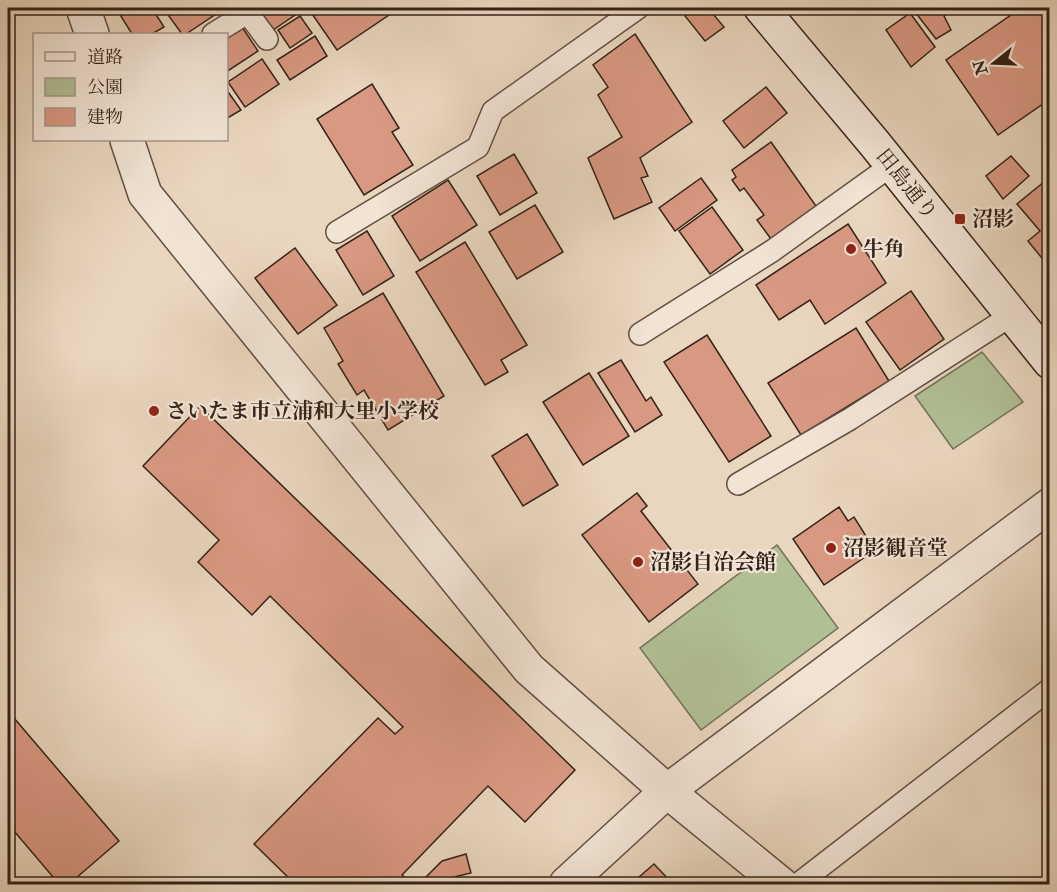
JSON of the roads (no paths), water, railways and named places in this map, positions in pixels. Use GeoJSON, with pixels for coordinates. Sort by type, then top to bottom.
{"type":"FeatureCollection","features":[{"type":"Feature","properties":{"kind":"street"},"geometry":{"type":"LineString","coordinates":[[83,8],[92,33]]}},
{"type":"Feature","properties":{"kind":"street","name":"田島通り"},"geometry":{"type":"LineString","coordinates":[[760,8],[892,165],[1050,362]]}},
{"type":"Feature","properties":{"kind":"street"},"geometry":{"type":"LineString","coordinates":[[127,141],[145,194],[529,669],[667,791],[781,885]]}},
{"type":"Feature","properties":{"kind":"street"},"geometry":{"type":"LineString","coordinates":[[566,885],[667,791],[1050,505]]}},
{"type":"Feature","properties":{"kind":"lane"},"geometry":{"type":"LineString","coordinates":[[337,232],[477,147],[493,111],[638,8]]}},
{"type":"Feature","properties":{"kind":"lane"},"geometry":{"type":"LineString","coordinates":[[214,33],[245,10],[267,39]]}},
{"type":"Feature","properties":{"kind":"lane"},"geometry":{"type":"LineString","coordinates":[[640,334],[772,250],[892,165]]}},
{"type":"Feature","properties":{"kind":"lane"},"geometry":{"type":"LineString","coordinates":[[738,484],[850,419],[1012,315]]}},
{"type":"Feature","properties":{"kind":"lane"},"geometry":{"type":"LineString","coordinates":[[798,885],[1050,689]]}},
{"type":"Feature","properties":{"kind":"place","name":"沼影"},"geometry":{"type":"Point","coordinates":[960,219]}},
{"type":"Feature","properties":{"kind":"place","name":"牛角"},"geometry":{"type":"Point","coordinates":[851,249]}},
{"type":"Feature","properties":{"kind":"place","name":"さいたま市立浦和大里小学校"},"geometry":{"type":"Point","coordinates":[154,411]}},
{"type":"Feature","properties":{"kind":"place","name":"沼影観音堂"},"geometry":{"type":"Point","coordinates":[831,548]}},
{"type":"Feature","properties":{"kind":"place","name":"沼影自治会館"},"geometry":{"type":"Point","coordinates":[638,562]}}]}
